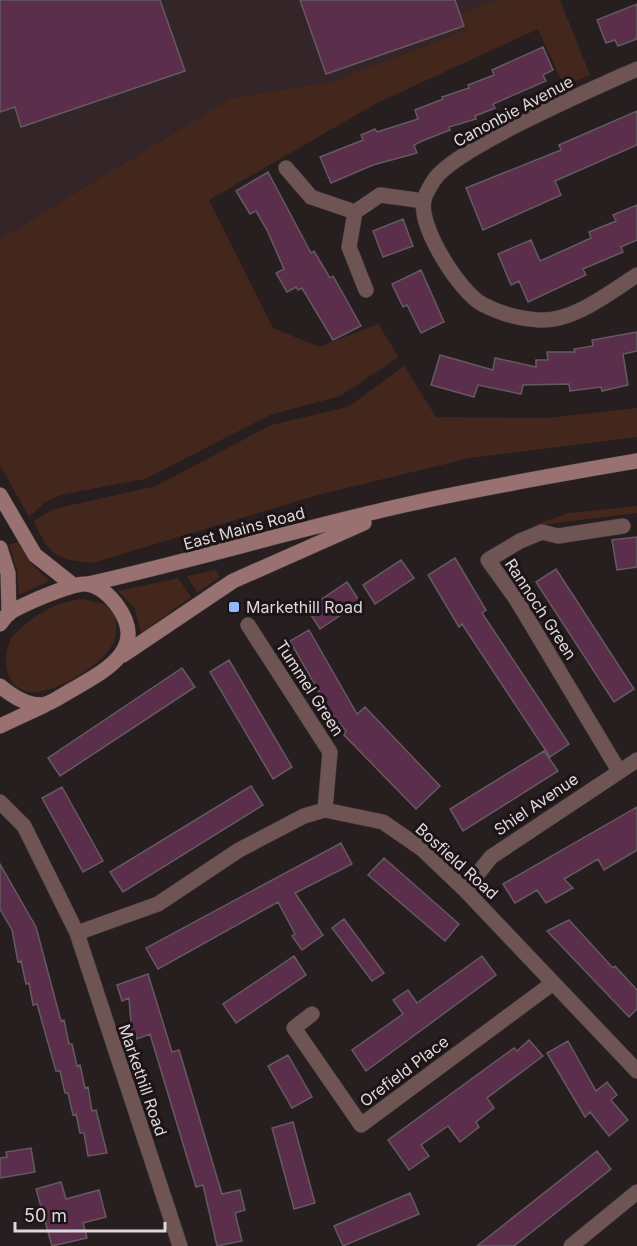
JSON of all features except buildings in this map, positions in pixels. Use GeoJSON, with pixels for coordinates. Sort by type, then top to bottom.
{"type":"FeatureCollection","features":[{"type":"Feature","properties":{"kind":"main road","name":"East Mains Road"},"geometry":{"type":"LineString","coordinates":[[4,619],[80,585],[179,563],[408,504],[637,461]]}},
{"type":"Feature","properties":{"kind":"main road"},"geometry":{"type":"LineString","coordinates":[[0,495],[35,555],[80,585],[109,595],[125,616],[129,635],[123,655]]}},
{"type":"Feature","properties":{"kind":"main road","name":"East Mains Road"},"geometry":{"type":"LineString","coordinates":[[45,705],[95,677],[123,655],[233,580],[408,504]]}},
{"type":"Feature","properties":{"kind":"main road"},"geometry":{"type":"LineString","coordinates":[[0,548],[8,573],[4,619]]}},
{"type":"Feature","properties":{"kind":"main road"},"geometry":{"type":"LineString","coordinates":[[0,686],[25,701],[45,705]]}},
{"type":"Feature","properties":{"kind":"main road"},"geometry":{"type":"LineString","coordinates":[[0,726],[45,705]]}},
{"type":"Feature","properties":{"kind":"street","name":"Canonbie Avenue"},"geometry":{"type":"LineString","coordinates":[[424,201],[435,178],[467,153],[572,98],[637,69]]}},
{"type":"Feature","properties":{"kind":"street"},"geometry":{"type":"LineString","coordinates":[[286,168],[311,197],[355,212]]}},
{"type":"Feature","properties":{"kind":"street"},"geometry":{"type":"LineString","coordinates":[[366,290],[349,247],[355,212],[380,195],[424,201],[426,224],[463,287],[481,303],[508,315],[540,321],[557,318],[580,309],[637,275]]}},
{"type":"Feature","properties":{"kind":"street","name":"Rannoch Green"},"geometry":{"type":"LineString","coordinates":[[619,771],[516,599],[488,560],[542,532],[558,536],[623,526]]}},
{"type":"Feature","properties":{"kind":"street","name":"Tummel Green"},"geometry":{"type":"LineString","coordinates":[[248,625],[330,752],[325,810]]}},
{"type":"Feature","properties":{"kind":"street","name":"Shiel Avenue"},"geometry":{"type":"LineString","coordinates":[[465,890],[491,857],[637,760]]}},
{"type":"Feature","properties":{"kind":"street","name":"Markethill Road"},"geometry":{"type":"LineString","coordinates":[[0,802],[24,826],[48,870],[77,933],[180,1246]]}},
{"type":"Feature","properties":{"kind":"street"},"geometry":{"type":"LineString","coordinates":[[77,933],[158,904],[267,834],[304,816],[325,810]]}},
{"type":"Feature","properties":{"kind":"street","name":"Bosfield Road"},"geometry":{"type":"LineString","coordinates":[[325,810],[383,822],[422,849],[465,890],[637,1071]]}},
{"type":"Feature","properties":{"kind":"street","name":"Orefield Place"},"geometry":{"type":"LineString","coordinates":[[312,1014],[294,1028],[361,1125],[553,983]]}},
{"type":"Feature","properties":{"kind":"street"},"geometry":{"type":"LineString","coordinates":[[571,1246],[637,1192]]}},
{"type":"Feature","properties":{"kind":"shaded area"},"geometry":{"type":"Polygon","coordinates":[[[0,0],[497,0],[461,14],[468,30],[330,82],[231,98],[0,239],[0,0]]]}},
{"type":"Feature","properties":{"kind":"shaded area"},"geometry":{"type":"Polygon","coordinates":[[[497,0],[560,0],[590,75],[564,86],[538,29],[377,103],[209,200],[273,328],[319,347],[378,324],[398,356],[396,359],[340,396],[270,415],[145,479],[64,494],[45,502],[29,517],[0,465],[0,239],[231,98],[330,82],[467,30],[461,14],[497,0]]]}},
{"type":"Feature","properties":{"kind":"shaded area"},"geometry":{"type":"Polygon","coordinates":[[[404,366],[436,417],[547,418],[637,408],[637,437],[470,458],[318,495],[92,563],[70,560],[55,554],[44,542],[34,521],[54,509],[156,486],[271,425],[348,407],[404,366]]]}},
{"type":"Feature","properties":{"kind":"shaded area"},"geometry":{"type":"Polygon","coordinates":[[[637,506],[637,513],[531,526],[569,513],[637,506]]]}},
{"type":"Feature","properties":{"kind":"shaded area"},"geometry":{"type":"Polygon","coordinates":[[[18,542],[34,566],[49,581],[19,595],[17,570],[9,545],[18,542]]]}},
{"type":"Feature","properties":{"kind":"shaded area"},"geometry":{"type":"Polygon","coordinates":[[[216,570],[220,577],[197,593],[187,576],[216,570]]]}},
{"type":"Feature","properties":{"kind":"shaded area"},"geometry":{"type":"Polygon","coordinates":[[[178,578],[191,597],[141,633],[135,609],[118,591],[178,578]]]}},
{"type":"Feature","properties":{"kind":"shaded area"},"geometry":{"type":"Polygon","coordinates":[[[82,599],[104,604],[115,615],[116,635],[111,647],[82,674],[57,687],[35,692],[17,687],[11,681],[6,664],[8,645],[12,637],[27,623],[52,607],[82,599]]]}},
{"type":"Feature","properties":{"kind":"place","name":"Markethill Road"},"geometry":{"type":"Point","coordinates":[234,607]}}]}
